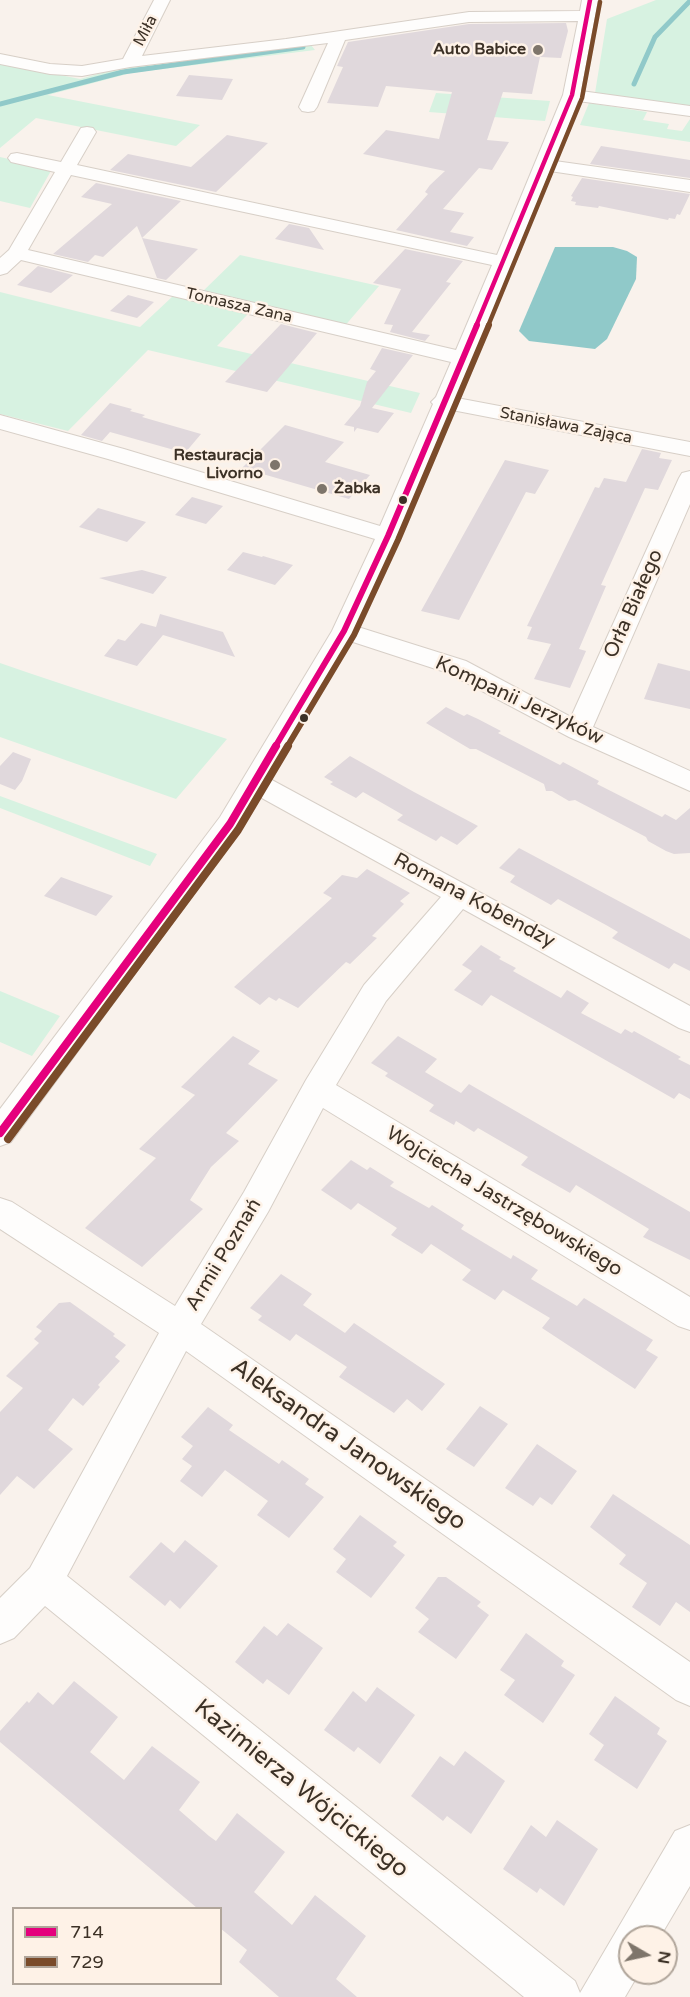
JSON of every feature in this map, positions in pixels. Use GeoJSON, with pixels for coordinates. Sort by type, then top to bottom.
{"type":"FeatureCollection","features":[{"type":"Feature","properties":{"kind":"street","name":"Miła"},"geometry":{"type":"LineString","coordinates":[[130,62],[162,0]]}},
{"type":"Feature","properties":{"kind":"street"},"geometry":{"type":"LineString","coordinates":[[0,59],[50,69],[97,70],[130,62],[339,36],[468,17],[589,8],[572,95],[388,536],[344,631],[230,824],[0,1133]]}},
{"type":"Feature","properties":{"kind":"street"},"geometry":{"type":"LineString","coordinates":[[308,107],[339,36]]}},
{"type":"Feature","properties":{"kind":"street"},"geometry":{"type":"LineString","coordinates":[[572,95],[690,111]]}},
{"type":"Feature","properties":{"kind":"street"},"geometry":{"type":"LineString","coordinates":[[8,258],[87,132]]}},
{"type":"Feature","properties":{"kind":"street"},"geometry":{"type":"LineString","coordinates":[[17,158],[503,262]]}},
{"type":"Feature","properties":{"kind":"street"},"geometry":{"type":"LineString","coordinates":[[543,165],[690,186]]}},
{"type":"Feature","properties":{"kind":"street","name":"Tomasza Zana"},"geometry":{"type":"LineString","coordinates":[[8,258],[461,358]]}},
{"type":"Feature","properties":{"kind":"street","name":"Stanisława Zająca"},"geometry":{"type":"LineString","coordinates":[[442,402],[690,449]]}},
{"type":"Feature","properties":{"kind":"street"},"geometry":{"type":"LineString","coordinates":[[0,422],[116,454],[388,536]]}},
{"type":"Feature","properties":{"kind":"street","name":"Orła Białego"},"geometry":{"type":"LineString","coordinates":[[578,731],[690,478]]}},
{"type":"Feature","properties":{"kind":"street","name":"Kompanii Jerzyków"},"geometry":{"type":"LineString","coordinates":[[344,631],[457,667],[578,731],[690,782]]}},
{"type":"Feature","properties":{"kind":"street","name":"Romana Kobendzy"},"geometry":{"type":"LineString","coordinates":[[256,783],[690,1020]]}},
{"type":"Feature","properties":{"kind":"street","name":"Armii Poznań"},"geometry":{"type":"LineString","coordinates":[[0,1625],[44,1581],[180,1328],[256,1202],[317,1089],[375,993],[460,893]]}},
{"type":"Feature","properties":{"kind":"street","name":"Wojciecha Jastrzębowskiego"},"geometry":{"type":"LineString","coordinates":[[317,1089],[690,1315]]}},
{"type":"Feature","properties":{"kind":"street","name":"Aleksandra Janowskiego"},"geometry":{"type":"LineString","coordinates":[[0,1212],[180,1328],[690,1686]]}},
{"type":"Feature","properties":{"kind":"street","name":"Kazimierza Wójcickiego"},"geometry":{"type":"LineString","coordinates":[[44,1581],[559,1997]]}},
{"type":"Feature","properties":{"kind":"street"},"geometry":{"type":"LineString","coordinates":[[643,1925],[690,1846]]}},
{"type":"Feature","properties":{"kind":"street"},"geometry":{"type":"LineString","coordinates":[[600,1997],[618,1967]]}},
{"type":"Feature","properties":{"kind":"green space"},"geometry":{"type":"Polygon","coordinates":[[[656,0],[690,0],[690,108],[595,93],[607,19],[656,0]]]}},
{"type":"Feature","properties":{"kind":"green space"},"geometry":{"type":"Polygon","coordinates":[[[311,45],[315,50],[131,73],[48,95],[200,125],[176,146],[36,118],[0,148],[0,63],[80,79],[126,66],[311,45]]]}},
{"type":"Feature","properties":{"kind":"green space"},"geometry":{"type":"Polygon","coordinates":[[[436,93],[550,101],[545,121],[429,112],[436,93]]]}},
{"type":"Feature","properties":{"kind":"green space"},"geometry":{"type":"Polygon","coordinates":[[[589,103],[647,112],[643,120],[669,124],[667,129],[682,131],[690,119],[690,142],[580,125],[589,103]]]}},
{"type":"Feature","properties":{"kind":"green space"},"geometry":{"type":"Polygon","coordinates":[[[0,157],[52,169],[30,208],[0,201],[0,157]]]}},
{"type":"Feature","properties":{"kind":"green space"},"geometry":{"type":"Polygon","coordinates":[[[240,255],[379,286],[343,328],[200,294],[240,255]]]}},
{"type":"Feature","properties":{"kind":"green space"},"geometry":{"type":"Polygon","coordinates":[[[0,292],[140,327],[173,296],[248,314],[217,346],[420,393],[411,413],[148,350],[68,431],[0,414],[0,292]]]}},
{"type":"Feature","properties":{"kind":"green space"},"geometry":{"type":"Polygon","coordinates":[[[0,663],[227,739],[176,799],[0,737],[0,663]]]}},
{"type":"Feature","properties":{"kind":"green space"},"geometry":{"type":"Polygon","coordinates":[[[0,796],[157,854],[150,866],[0,808],[0,796]]]}},
{"type":"Feature","properties":{"kind":"green space"},"geometry":{"type":"Polygon","coordinates":[[[0,991],[60,1016],[32,1056],[0,1042],[0,991]]]}},
{"type":"Feature","properties":{"kind":"water"},"geometry":{"type":"Polygon","coordinates":[[[555,247],[613,247],[637,257],[636,279],[607,339],[595,349],[529,341],[519,331],[555,247]]]}},
{"type":"Feature","properties":{"kind":"building"},"geometry":{"type":"Polygon","coordinates":[[[566,23],[568,31],[561,58],[540,57],[532,94],[503,92],[487,140],[509,142],[492,170],[479,168],[443,209],[464,213],[450,232],[474,237],[467,246],[396,230],[428,194],[425,192],[430,185],[445,171],[363,154],[386,130],[439,139],[452,92],[386,86],[378,107],[327,103],[343,67],[337,66],[348,42],[469,24],[566,23]]]}},
{"type":"Feature","properties":{"kind":"building"},"geometry":{"type":"Polygon","coordinates":[[[189,75],[233,79],[222,100],[176,96],[189,75]]]}},
{"type":"Feature","properties":{"kind":"building"},"geometry":{"type":"Polygon","coordinates":[[[227,135],[268,143],[216,192],[110,170],[128,154],[191,167],[227,135]]]}},
{"type":"Feature","properties":{"kind":"building"},"geometry":{"type":"Polygon","coordinates":[[[601,146],[690,160],[690,178],[590,164],[601,146]]]}},
{"type":"Feature","properties":{"kind":"building"},"geometry":{"type":"Polygon","coordinates":[[[582,178],[690,194],[680,215],[677,214],[675,219],[669,218],[668,220],[599,206],[598,208],[575,205],[576,202],[571,201],[573,197],[571,196],[582,178]]]}},
{"type":"Feature","properties":{"kind":"building"},"geometry":{"type":"Polygon","coordinates":[[[96,183],[181,201],[142,238],[137,226],[103,257],[95,255],[88,262],[53,254],[112,204],[81,197],[96,183]]]}},
{"type":"Feature","properties":{"kind":"building"},"geometry":{"type":"Polygon","coordinates":[[[289,224],[309,228],[324,250],[275,239],[289,224]]]}},
{"type":"Feature","properties":{"kind":"building"},"geometry":{"type":"Polygon","coordinates":[[[142,238],[198,249],[166,280],[157,278],[142,238]]]}},
{"type":"Feature","properties":{"kind":"building"},"geometry":{"type":"Polygon","coordinates":[[[405,249],[463,261],[446,282],[451,283],[412,332],[430,335],[425,341],[390,332],[393,325],[384,324],[401,289],[373,283],[405,249]]]}},
{"type":"Feature","properties":{"kind":"building"},"geometry":{"type":"Polygon","coordinates":[[[38,266],[73,275],[51,293],[17,285],[38,266]]]}},
{"type":"Feature","properties":{"kind":"building"},"geometry":{"type":"Polygon","coordinates":[[[128,295],[154,302],[137,318],[110,311],[128,295]]]}},
{"type":"Feature","properties":{"kind":"building"},"geometry":{"type":"Polygon","coordinates":[[[281,324],[317,333],[267,392],[225,382],[281,324]]]}},
{"type":"Feature","properties":{"kind":"building"},"geometry":{"type":"Polygon","coordinates":[[[382,348],[413,355],[372,408],[394,413],[378,433],[357,428],[354,432],[354,427],[344,425],[360,406],[367,382],[376,371],[370,369],[382,348]]]}},
{"type":"Feature","properties":{"kind":"building"},"geometry":{"type":"Polygon","coordinates":[[[110,403],[145,415],[142,417],[201,434],[185,453],[110,432],[102,441],[81,435],[110,403]]]}},
{"type":"Feature","properties":{"kind":"building"},"geometry":{"type":"Polygon","coordinates":[[[285,425],[344,442],[325,462],[370,475],[349,499],[242,468],[285,425]]]}},
{"type":"Feature","properties":{"kind":"building"},"geometry":{"type":"Polygon","coordinates":[[[642,449],[661,453],[659,458],[672,460],[658,490],[645,488],[601,585],[606,586],[579,649],[586,651],[570,688],[534,679],[551,644],[527,639],[532,627],[527,626],[595,487],[599,488],[604,478],[626,482],[642,449]]]}},
{"type":"Feature","properties":{"kind":"building"},"geometry":{"type":"Polygon","coordinates":[[[505,460],[549,470],[535,494],[526,492],[459,620],[421,611],[505,460]]]}},
{"type":"Feature","properties":{"kind":"building"},"geometry":{"type":"Polygon","coordinates":[[[192,497],[223,506],[206,524],[175,515],[192,497]]]}},
{"type":"Feature","properties":{"kind":"building"},"geometry":{"type":"Polygon","coordinates":[[[98,508],[146,522],[127,542],[79,527],[98,508]]]}},
{"type":"Feature","properties":{"kind":"building"},"geometry":{"type":"Polygon","coordinates":[[[243,552],[293,565],[275,585],[227,570],[243,552]]]}},
{"type":"Feature","properties":{"kind":"building"},"geometry":{"type":"Polygon","coordinates":[[[142,570],[167,577],[153,594],[99,578],[142,570]]]}},
{"type":"Feature","properties":{"kind":"building"},"geometry":{"type":"Polygon","coordinates":[[[160,614],[223,632],[235,657],[163,635],[137,666],[104,656],[118,639],[125,641],[141,623],[156,627],[160,614]]]}},
{"type":"Feature","properties":{"kind":"building"},"geometry":{"type":"Polygon","coordinates":[[[658,663],[690,671],[690,709],[644,699],[658,663]]]}},
{"type":"Feature","properties":{"kind":"building"},"geometry":{"type":"Polygon","coordinates":[[[446,707],[464,716],[467,714],[478,719],[501,731],[498,733],[560,765],[563,762],[599,781],[597,784],[662,817],[665,814],[676,820],[690,808],[690,853],[674,854],[666,851],[648,841],[646,837],[575,800],[569,801],[552,791],[546,791],[544,784],[476,749],[470,749],[426,723],[446,707]]]}},
{"type":"Feature","properties":{"kind":"building"},"geometry":{"type":"Polygon","coordinates":[[[13,752],[31,759],[22,781],[15,790],[0,784],[0,766],[13,752]]]}},
{"type":"Feature","properties":{"kind":"building"},"geometry":{"type":"Polygon","coordinates":[[[350,756],[478,826],[457,845],[441,836],[436,841],[397,820],[403,815],[363,792],[356,798],[330,784],[333,782],[324,777],[350,756]]]}},
{"type":"Feature","properties":{"kind":"building"},"geometry":{"type":"Polygon","coordinates":[[[519,848],[690,939],[690,971],[674,963],[669,969],[612,938],[618,932],[606,925],[558,899],[551,905],[510,882],[515,876],[499,868],[519,848]]]}},
{"type":"Feature","properties":{"kind":"building"},"geometry":{"type":"Polygon","coordinates":[[[367,869],[410,893],[400,901],[404,904],[372,936],[377,938],[350,964],[346,962],[298,1008],[279,998],[276,1001],[269,997],[260,1005],[234,987],[332,898],[323,893],[342,875],[357,878],[367,869]]]}},
{"type":"Feature","properties":{"kind":"building"},"geometry":{"type":"Polygon","coordinates":[[[61,877],[113,896],[96,916],[44,896],[61,877]]]}},
{"type":"Feature","properties":{"kind":"building"},"geometry":{"type":"Polygon","coordinates":[[[481,945],[501,957],[499,959],[516,968],[513,971],[561,998],[567,990],[589,1003],[581,1013],[621,1034],[625,1029],[632,1033],[634,1031],[681,1057],[678,1059],[690,1065],[690,1099],[679,1093],[674,1099],[491,995],[482,1006],[454,990],[472,971],[462,965],[481,945]]]}},
{"type":"Feature","properties":{"kind":"building"},"geometry":{"type":"Polygon","coordinates":[[[233,1036],[260,1051],[248,1064],[278,1080],[226,1133],[239,1141],[211,1167],[190,1200],[203,1209],[142,1267],[85,1228],[156,1158],[139,1149],[195,1095],[181,1087],[233,1036]]]}},
{"type":"Feature","properties":{"kind":"building"},"geometry":{"type":"Polygon","coordinates":[[[398,1036],[437,1059],[425,1072],[461,1093],[469,1084],[690,1212],[690,1260],[643,1237],[649,1229],[576,1185],[570,1193],[521,1165],[528,1157],[478,1128],[474,1132],[456,1121],[454,1125],[429,1111],[434,1105],[385,1076],[388,1073],[371,1063],[398,1036]]]}},
{"type":"Feature","properties":{"kind":"building"},"geometry":{"type":"Polygon","coordinates":[[[351,1160],[367,1170],[370,1167],[394,1182],[390,1186],[429,1208],[432,1205],[464,1225],[461,1229],[511,1259],[513,1255],[538,1270],[531,1279],[577,1306],[584,1298],[653,1340],[646,1350],[658,1357],[635,1389],[542,1328],[550,1318],[503,1290],[495,1300],[462,1280],[471,1270],[431,1244],[422,1254],[391,1235],[397,1228],[358,1203],[351,1210],[321,1190],[351,1160]]]}},
{"type":"Feature","properties":{"kind":"building"},"geometry":{"type":"Polygon","coordinates":[[[281,1274],[312,1294],[303,1305],[345,1333],[354,1323],[445,1384],[422,1411],[407,1399],[394,1413],[339,1377],[347,1367],[296,1334],[290,1341],[258,1320],[262,1316],[250,1308],[281,1274]]]}},
{"type":"Feature","properties":{"kind":"building"},"geometry":{"type":"Polygon","coordinates":[[[70,1302],[115,1334],[113,1336],[126,1345],[115,1357],[120,1361],[83,1406],[73,1398],[48,1430],[73,1449],[34,1489],[17,1476],[0,1495],[0,1412],[23,1388],[6,1376],[39,1343],[34,1339],[42,1331],[36,1327],[59,1303],[70,1302]]]}},
{"type":"Feature","properties":{"kind":"building"},"geometry":{"type":"Polygon","coordinates":[[[480,1406],[508,1424],[474,1467],[446,1449],[480,1406]]]}},
{"type":"Feature","properties":{"kind":"building"},"geometry":{"type":"Polygon","coordinates":[[[208,1407],[233,1425],[229,1430],[279,1464],[282,1460],[309,1479],[305,1484],[324,1497],[289,1538],[257,1515],[268,1501],[225,1470],[202,1497],[180,1481],[192,1466],[182,1459],[193,1446],[181,1437],[208,1407]]]}},
{"type":"Feature","properties":{"kind":"building"},"geometry":{"type":"Polygon","coordinates":[[[537,1444],[577,1471],[552,1505],[540,1497],[533,1506],[505,1488],[537,1444]]]}},
{"type":"Feature","properties":{"kind":"building"},"geometry":{"type":"Polygon","coordinates":[[[613,1494],[690,1545],[690,1612],[676,1602],[660,1626],[632,1607],[647,1583],[619,1564],[626,1555],[590,1527],[613,1494]]]}},
{"type":"Feature","properties":{"kind":"building"},"geometry":{"type":"Polygon","coordinates":[[[360,1515],[397,1542],[393,1546],[405,1555],[371,1598],[336,1572],[346,1559],[333,1549],[360,1515]]]}},
{"type":"Feature","properties":{"kind":"building"},"geometry":{"type":"Polygon","coordinates":[[[185,1540],[218,1566],[180,1609],[170,1600],[165,1606],[129,1577],[161,1542],[174,1553],[185,1540]]]}},
{"type":"Feature","properties":{"kind":"building"},"geometry":{"type":"Polygon","coordinates":[[[438,1577],[446,1577],[481,1602],[477,1606],[489,1615],[456,1659],[418,1632],[429,1619],[415,1608],[438,1577]]]}},
{"type":"Feature","properties":{"kind":"building"},"geometry":{"type":"Polygon","coordinates":[[[288,1623],[323,1648],[289,1695],[267,1679],[263,1684],[235,1662],[264,1626],[277,1636],[288,1623]]]}},
{"type":"Feature","properties":{"kind":"building"},"geometry":{"type":"Polygon","coordinates":[[[526,1633],[564,1661],[561,1666],[575,1675],[543,1723],[504,1695],[515,1680],[500,1670],[526,1633]]]}},
{"type":"Feature","properties":{"kind":"building"},"geometry":{"type":"Polygon","coordinates":[[[74,1681],[118,1717],[90,1752],[124,1780],[152,1746],[200,1782],[179,1810],[209,1836],[216,1841],[237,1813],[285,1852],[254,1892],[292,1925],[315,1895],[366,1936],[336,1979],[357,1997],[279,1997],[239,1962],[247,1950],[222,1930],[222,1907],[196,1907],[0,1742],[0,1731],[38,1692],[53,1705],[74,1681]]]}},
{"type":"Feature","properties":{"kind":"building"},"geometry":{"type":"Polygon","coordinates":[[[377,1687],[415,1715],[380,1764],[358,1747],[354,1752],[324,1730],[353,1691],[366,1702],[377,1687]]]}},
{"type":"Feature","properties":{"kind":"building"},"geometry":{"type":"Polygon","coordinates":[[[615,1696],[660,1728],[657,1734],[667,1741],[637,1789],[594,1760],[604,1745],[589,1734],[615,1696]]]}},
{"type":"Feature","properties":{"kind":"building"},"geometry":{"type":"Polygon","coordinates":[[[465,1751],[505,1781],[471,1834],[447,1816],[443,1821],[411,1796],[440,1756],[454,1766],[465,1751]]]}},
{"type":"Feature","properties":{"kind":"building"},"geometry":{"type":"Polygon","coordinates":[[[557,1820],[598,1849],[564,1906],[540,1888],[537,1893],[503,1869],[531,1825],[546,1837],[557,1820]]]}},
{"type":"Feature","properties":{"kind":"waterway"},"geometry":{"type":"LineString","coordinates":[[634,84],[655,37],[690,1]]}},
{"type":"Feature","properties":{"kind":"waterway"},"geometry":{"type":"LineString","coordinates":[[0,104],[123,72],[303,47]]}},
{"type":"Feature","properties":{"kind":"transit line","name":"714"},"geometry":{"type":"LineString","coordinates":[[0,1133],[230,824],[344,631],[388,536],[560,127],[572,95],[590,0]]}},
{"type":"Feature","properties":{"kind":"transit line","name":"729"},"geometry":{"type":"LineString","coordinates":[[8,1139],[238,830],[354,635],[398,540],[570,131],[582,98],[600,2]]}},
{"type":"Feature","properties":{"kind":"place","name":"Auto Babice"},"geometry":{"type":"Point","coordinates":[538,50]}},
{"type":"Feature","properties":{"kind":"place","name":"Restauracja Livorno"},"geometry":{"type":"Point","coordinates":[275,465]}},
{"type":"Feature","properties":{"kind":"place","name":"Żabka"},"geometry":{"type":"Point","coordinates":[322,489]}}]}
